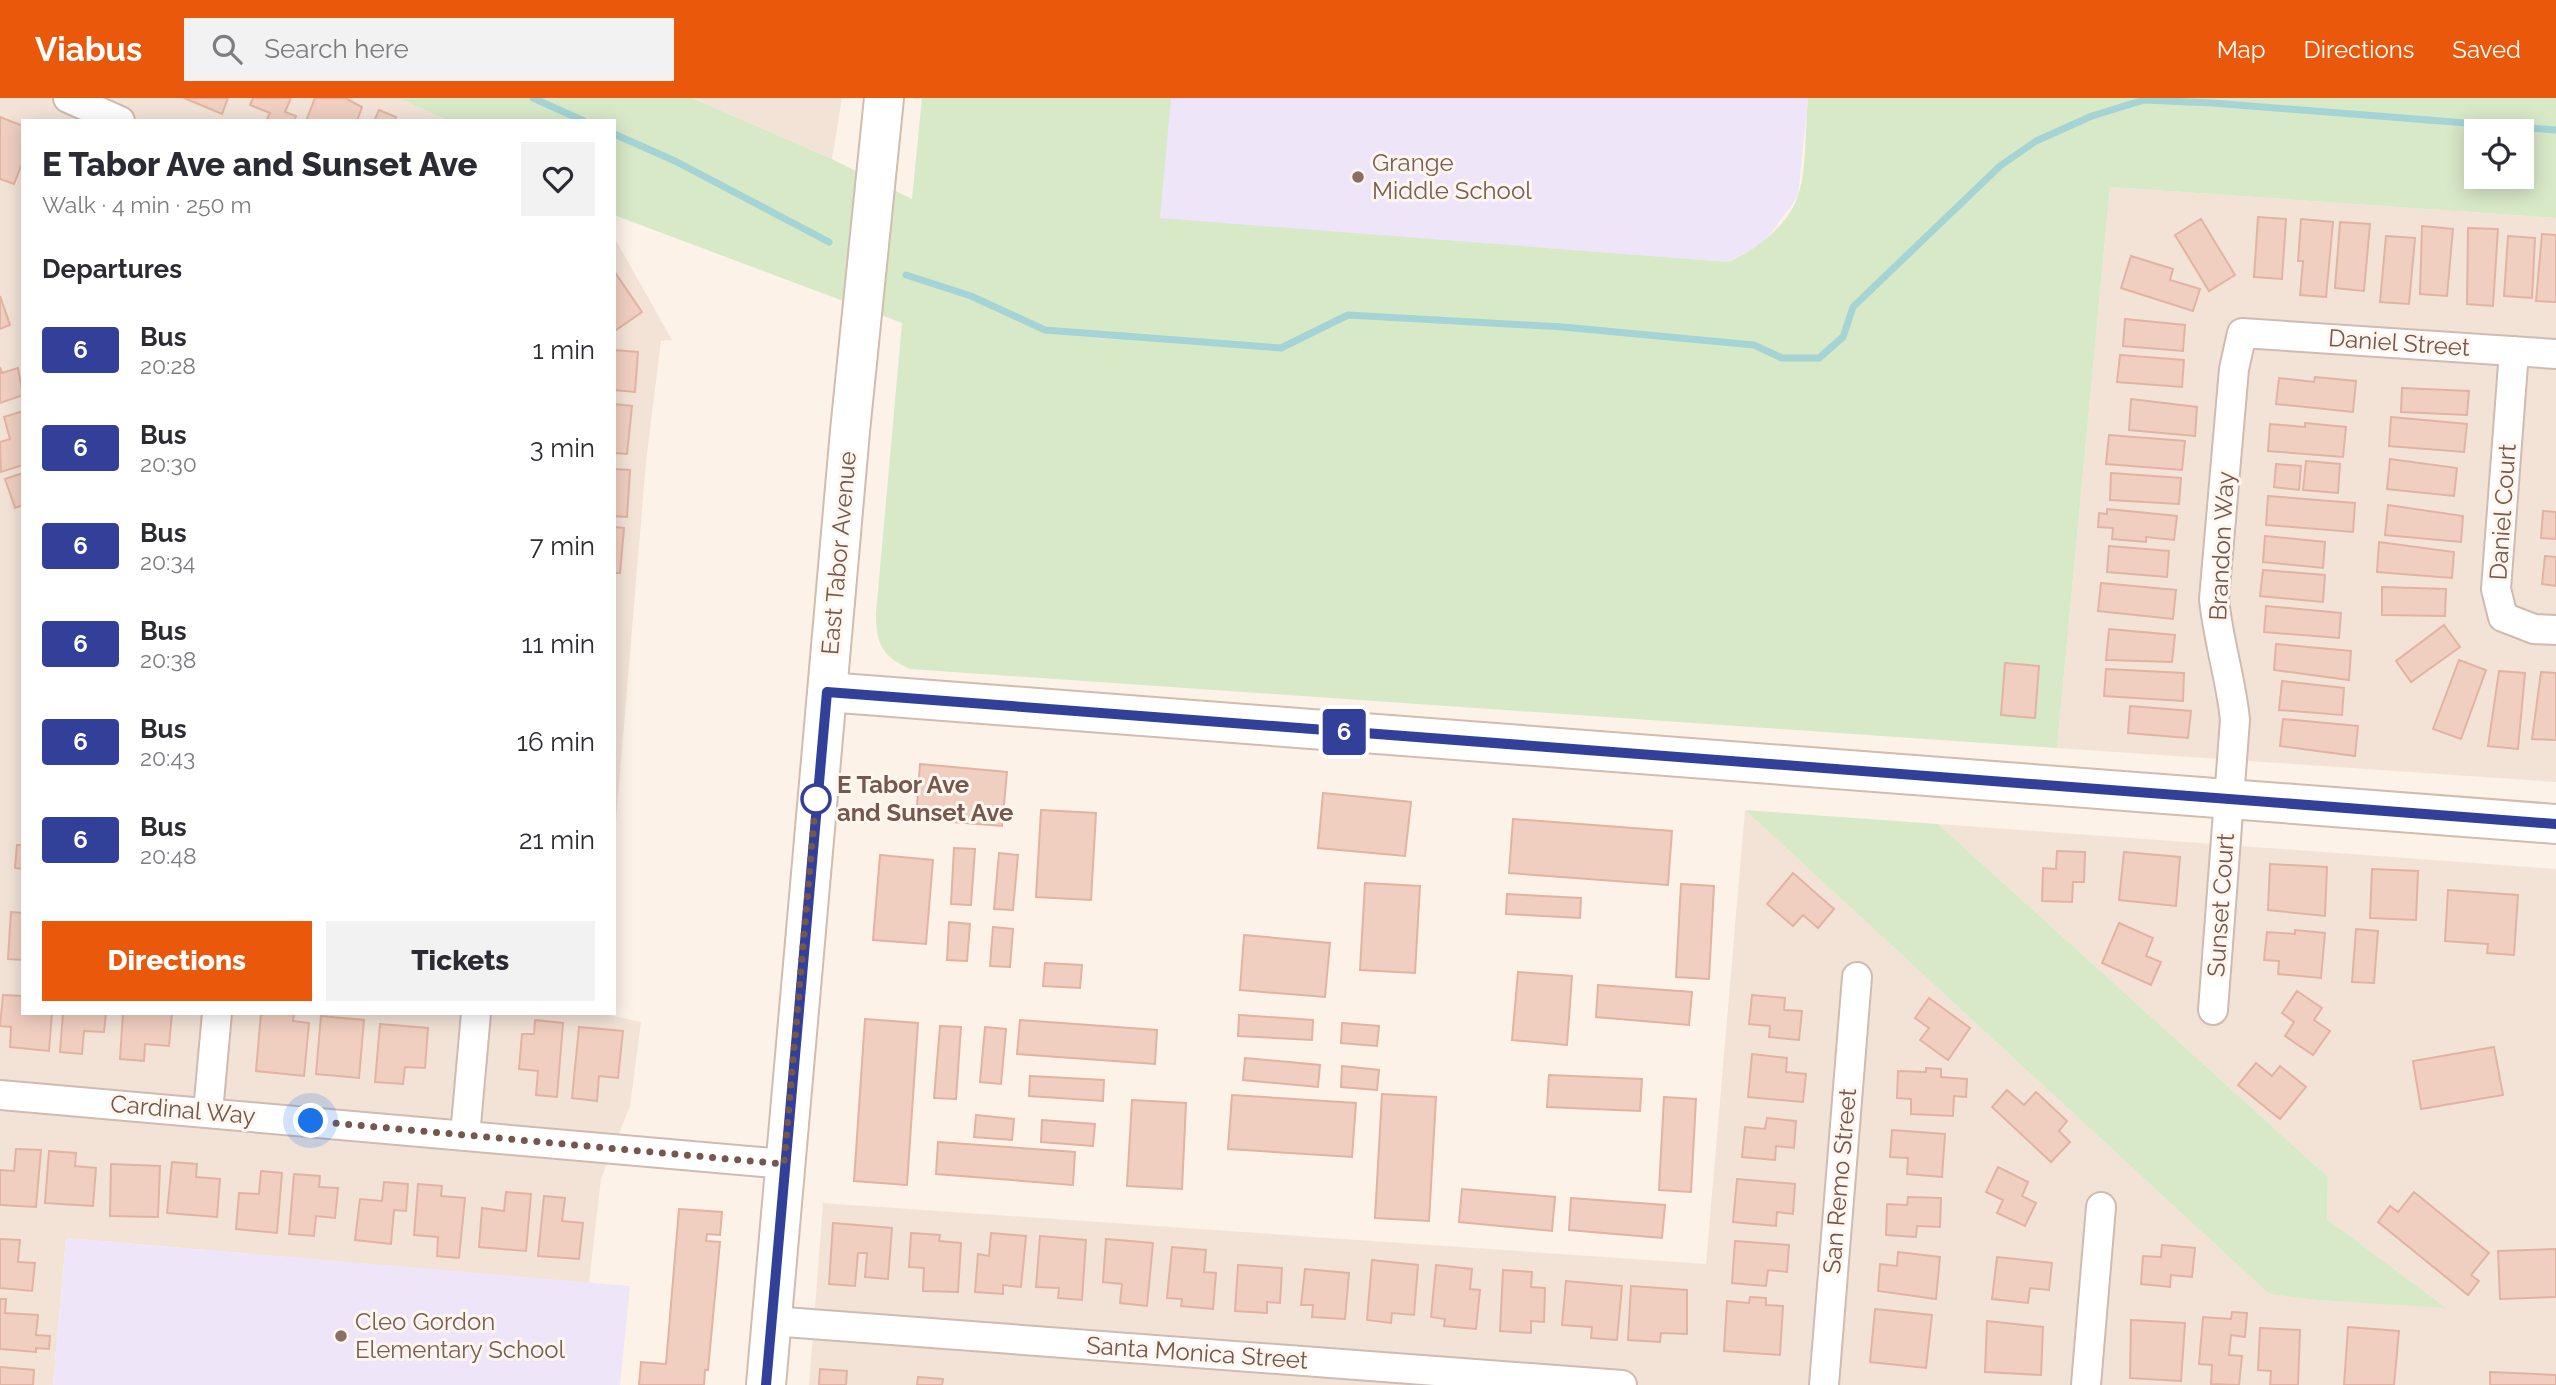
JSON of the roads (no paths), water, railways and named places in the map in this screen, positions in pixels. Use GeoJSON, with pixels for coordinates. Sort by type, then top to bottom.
{"type":"FeatureCollection","features":[{"type":"Feature","properties":{"kind":"main road","name":"East Tabor Avenue"},"geometry":{"type":"LineString","coordinates":[[766,1385],[827,692],[884,98]]}},
{"type":"Feature","properties":{"kind":"main road"},"geometry":{"type":"LineString","coordinates":[[827,692],[2556,824]]}},
{"type":"Feature","properties":{"kind":"street"},"geometry":{"type":"LineString","coordinates":[[68,98],[115,119]]}},
{"type":"Feature","properties":{"kind":"street","name":"Daniel Street"},"geometry":{"type":"LineString","coordinates":[[2242,333],[2556,354]]}},
{"type":"Feature","properties":{"kind":"street","name":"Brandon Way"},"geometry":{"type":"LineString","coordinates":[[2228,801],[2235,720],[2232,689],[2217,632],[2214,599],[2234,369],[2242,333]]}},
{"type":"Feature","properties":{"kind":"street","name":"Daniel Court"},"geometry":{"type":"LineString","coordinates":[[2514,351],[2496,589],[2503,617],[2534,629],[2556,630]]}},
{"type":"Feature","properties":{"kind":"street","name":"Sunset Court"},"geometry":{"type":"LineString","coordinates":[[2213,1010],[2228,801]]}},
{"type":"Feature","properties":{"kind":"street","name":"San Remo Street"},"geometry":{"type":"LineString","coordinates":[[1824,1385],[1857,977]]}},
{"type":"Feature","properties":{"kind":"street"},"geometry":{"type":"LineString","coordinates":[[208,1112],[217,1015]]}},
{"type":"Feature","properties":{"kind":"street"},"geometry":{"type":"LineString","coordinates":[[465,1136],[476,1015]]}},
{"type":"Feature","properties":{"kind":"street","name":"Cardinal Way"},"geometry":{"type":"LineString","coordinates":[[0,1095],[784,1164]]}},
{"type":"Feature","properties":{"kind":"street"},"geometry":{"type":"LineString","coordinates":[[2086,1385],[2101,1207]]}},
{"type":"Feature","properties":{"kind":"street","name":"Santa Monica Street"},"geometry":{"type":"LineString","coordinates":[[771,1321],[1622,1385]]}},
{"type":"Feature","properties":{"kind":"waterway"},"geometry":{"type":"LineString","coordinates":[[533,98],[580,119]]}},
{"type":"Feature","properties":{"kind":"waterway"},"geometry":{"type":"LineString","coordinates":[[906,275],[971,296],[1045,330],[1281,348],[1348,315],[1563,327],[1754,345],[1782,358],[1819,358],[1843,337],[1853,307],[2000,166],[2036,141],[2092,116],[2144,100],[2556,130]]}},
{"type":"Feature","properties":{"kind":"waterway"},"geometry":{"type":"LineString","coordinates":[[616,135],[675,161],[829,242]]}},
{"type":"Feature","properties":{"kind":"place","name":"Grange Middle School"},"geometry":{"type":"Point","coordinates":[1358,177]}},
{"type":"Feature","properties":{"kind":"place","name":"E Tabor Ave and Sunset Ave"},"geometry":{"type":"Point","coordinates":[816,799]}},
{"type":"Feature","properties":{"kind":"place","name":"Cleo Gordon Elementary School"},"geometry":{"type":"Point","coordinates":[341,1336]}}]}
